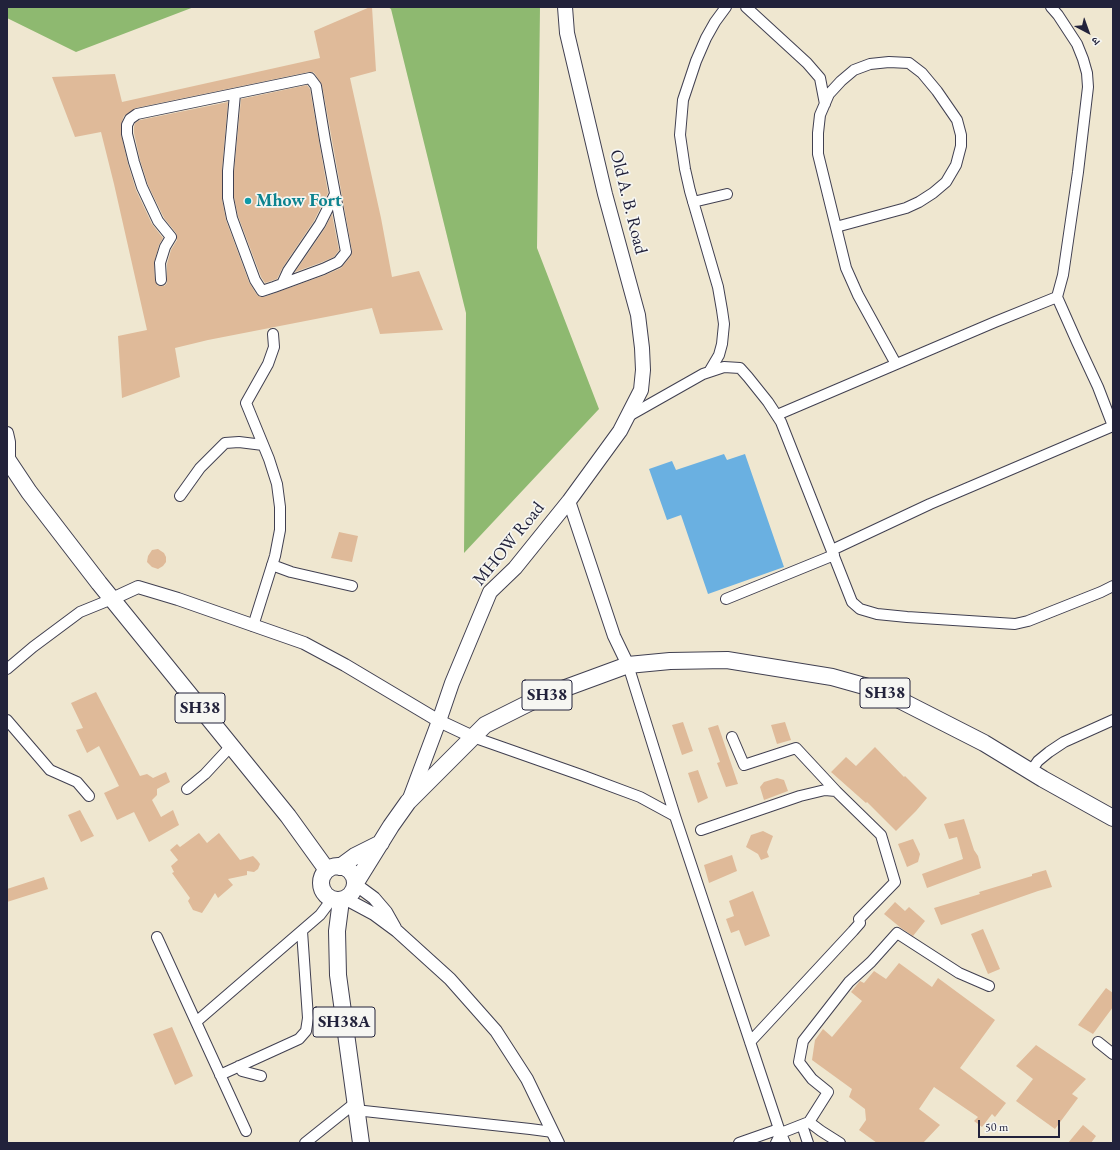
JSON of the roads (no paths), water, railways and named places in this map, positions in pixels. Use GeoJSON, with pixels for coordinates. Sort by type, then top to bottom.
{"type":"FeatureCollection","features":[{"type":"Feature","properties":{"kind":"main road","name":"Old A. B. Road"},"geometry":{"type":"LineString","coordinates":[[565,7],[567,33],[605,194],[638,315],[643,370],[641,390],[630,411]]}},
{"type":"Feature","properties":{"kind":"main road","name":"MHOW Road"},"geometry":{"type":"LineString","coordinates":[[408,802],[452,683],[490,592],[515,568],[569,501],[620,431],[630,411]]}},
{"type":"Feature","properties":{"kind":"main road","name":"SH38"},"geometry":{"type":"LineString","coordinates":[[8,460],[29,492],[112,599],[288,816],[334,868],[349,871],[352,874],[355,884]]}},
{"type":"Feature","properties":{"kind":"main road","name":"SH38"},"geometry":{"type":"LineString","coordinates":[[339,899],[352,893],[355,884],[391,826],[408,802],[485,725],[541,697],[628,665],[670,661],[726,660],[832,677],[882,692],[984,743],[1031,772],[1113,818]]}},
{"type":"Feature","properties":{"kind":"main road"},"geometry":{"type":"LineString","coordinates":[[339,899],[326,896],[323,892],[321,880],[323,875],[381,843]]}},
{"type":"Feature","properties":{"kind":"main road","name":"SH38A"},"geometry":{"type":"LineString","coordinates":[[339,899],[337,931],[338,975],[361,1143]]}},
{"type":"Feature","properties":{"kind":"street"},"geometry":{"type":"LineString","coordinates":[[709,372],[719,355],[722,344],[724,324],[718,287],[684,169],[680,135],[684,100],[696,61],[715,22],[726,7]]}},
{"type":"Feature","properties":{"kind":"street"},"geometry":{"type":"LineString","coordinates":[[746,7],[808,63],[820,78],[825,104]]}},
{"type":"Feature","properties":{"kind":"street"},"geometry":{"type":"LineString","coordinates":[[726,599],[833,552],[930,504],[1113,426],[1098,387],[1058,297],[1064,268],[1078,172],[1088,87],[1087,73],[1077,44],[1051,7]]}},
{"type":"Feature","properties":{"kind":"street"},"geometry":{"type":"LineString","coordinates":[[836,227],[882,216],[919,202],[946,182],[956,165],[962,146],[961,135],[956,120],[937,91],[922,74],[909,63],[889,62],[870,64],[854,70],[829,94],[820,115],[818,133],[818,154],[846,268],[858,295],[896,364]]}},
{"type":"Feature","properties":{"kind":"street"},"geometry":{"type":"LineString","coordinates":[[161,280],[160,263],[165,247],[171,237],[158,221],[142,187],[127,134],[127,125],[130,119],[137,114],[310,78],[316,86],[346,252],[338,262],[323,269],[262,291],[255,280],[232,218],[228,198],[228,171],[235,94]]}},
{"type":"Feature","properties":{"kind":"street"},"geometry":{"type":"LineString","coordinates":[[282,284],[288,271],[320,224],[335,194]]}},
{"type":"Feature","properties":{"kind":"street"},"geometry":{"type":"LineString","coordinates":[[693,202],[727,194]]}},
{"type":"Feature","properties":{"kind":"street"},"geometry":{"type":"LineString","coordinates":[[777,415],[995,322],[1058,297]]}},
{"type":"Feature","properties":{"kind":"street"},"geometry":{"type":"LineString","coordinates":[[253,626],[275,556],[280,530],[280,507],[277,484],[269,459],[246,403],[270,358],[274,347],[273,334]]}},
{"type":"Feature","properties":{"kind":"street"},"geometry":{"type":"LineString","coordinates":[[630,411],[703,374],[724,367],[740,368],[777,415],[787,436],[852,602],[860,609],[877,614],[907,617],[1015,624],[1028,621],[1113,586]]}},
{"type":"Feature","properties":{"kind":"street"},"geometry":{"type":"LineString","coordinates":[[7,433],[9,442],[8,460]]}},
{"type":"Feature","properties":{"kind":"street"},"geometry":{"type":"LineString","coordinates":[[180,496],[200,468],[225,443],[239,442],[263,445]]}},
{"type":"Feature","properties":{"kind":"street"},"geometry":{"type":"LineString","coordinates":[[569,501],[614,636],[628,665],[674,816],[785,1143]]}},
{"type":"Feature","properties":{"kind":"street"},"geometry":{"type":"LineString","coordinates":[[272,565],[291,572],[352,586]]}},
{"type":"Feature","properties":{"kind":"street"},"geometry":{"type":"LineString","coordinates":[[7,669],[33,647],[80,612],[138,587],[304,643],[439,721],[473,737],[640,797],[674,816]]}},
{"type":"Feature","properties":{"kind":"street"},"geometry":{"type":"LineString","coordinates":[[7,720],[50,770],[77,782],[89,796]]}},
{"type":"Feature","properties":{"kind":"street"},"geometry":{"type":"LineString","coordinates":[[1031,772],[1038,761],[1054,748],[1113,720]]}},
{"type":"Feature","properties":{"kind":"street"},"geometry":{"type":"LineString","coordinates":[[732,737],[744,765],[796,748],[836,791],[881,834],[895,882],[859,919],[860,924],[750,1042]]}},
{"type":"Feature","properties":{"kind":"street"},"geometry":{"type":"LineString","coordinates":[[188,789],[205,774],[231,746]]}},
{"type":"Feature","properties":{"kind":"street"},"geometry":{"type":"LineString","coordinates":[[701,830],[800,796],[825,790],[836,791]]}},
{"type":"Feature","properties":{"kind":"street"},"geometry":{"type":"LineString","coordinates":[[355,884],[374,898],[386,912],[397,931]]}},
{"type":"Feature","properties":{"kind":"street"},"geometry":{"type":"LineString","coordinates":[[196,1022],[339,899],[374,914],[397,931],[450,979],[496,1031],[527,1079],[555,1138]]}},
{"type":"Feature","properties":{"kind":"street"},"geometry":{"type":"LineString","coordinates":[[220,1075],[299,1039],[306,1031],[308,1018],[302,931]]}},
{"type":"Feature","properties":{"kind":"street"},"geometry":{"type":"LineString","coordinates":[[739,1143],[805,1123],[828,1092],[812,1079],[799,1062],[803,1041],[849,982],[871,962],[897,933],[959,972],[989,986]]}},
{"type":"Feature","properties":{"kind":"street"},"geometry":{"type":"LineString","coordinates":[[157,937],[246,1131]]}},
{"type":"Feature","properties":{"kind":"street"},"geometry":{"type":"LineString","coordinates":[[1098,1042],[1113,1054]]}},
{"type":"Feature","properties":{"kind":"street"},"geometry":{"type":"LineString","coordinates":[[239,1066],[242,1070],[261,1076]]}},
{"type":"Feature","properties":{"kind":"street"},"geometry":{"type":"LineString","coordinates":[[305,1143],[355,1107],[522,1128],[555,1138]]}},
{"type":"Feature","properties":{"kind":"street"},"geometry":{"type":"LineString","coordinates":[[805,1123],[808,1143]]}},
{"type":"Feature","properties":{"kind":"street"},"geometry":{"type":"LineString","coordinates":[[805,1123],[840,1143]]}},
{"type":"Feature","properties":{"kind":"street"},"geometry":{"type":"LineString","coordinates":[[776,1143],[780,1131]]}},
{"type":"Feature","properties":{"kind":"water"},"geometry":{"type":"Polygon","coordinates":[[[724,454],[727,460],[745,454],[784,567],[708,594],[681,515],[667,520],[649,469],[672,461],[676,470],[724,454]]]}},
{"type":"Feature","properties":{"kind":"place","name":"Mhow Fort"},"geometry":{"type":"Point","coordinates":[248,201]}}]}
